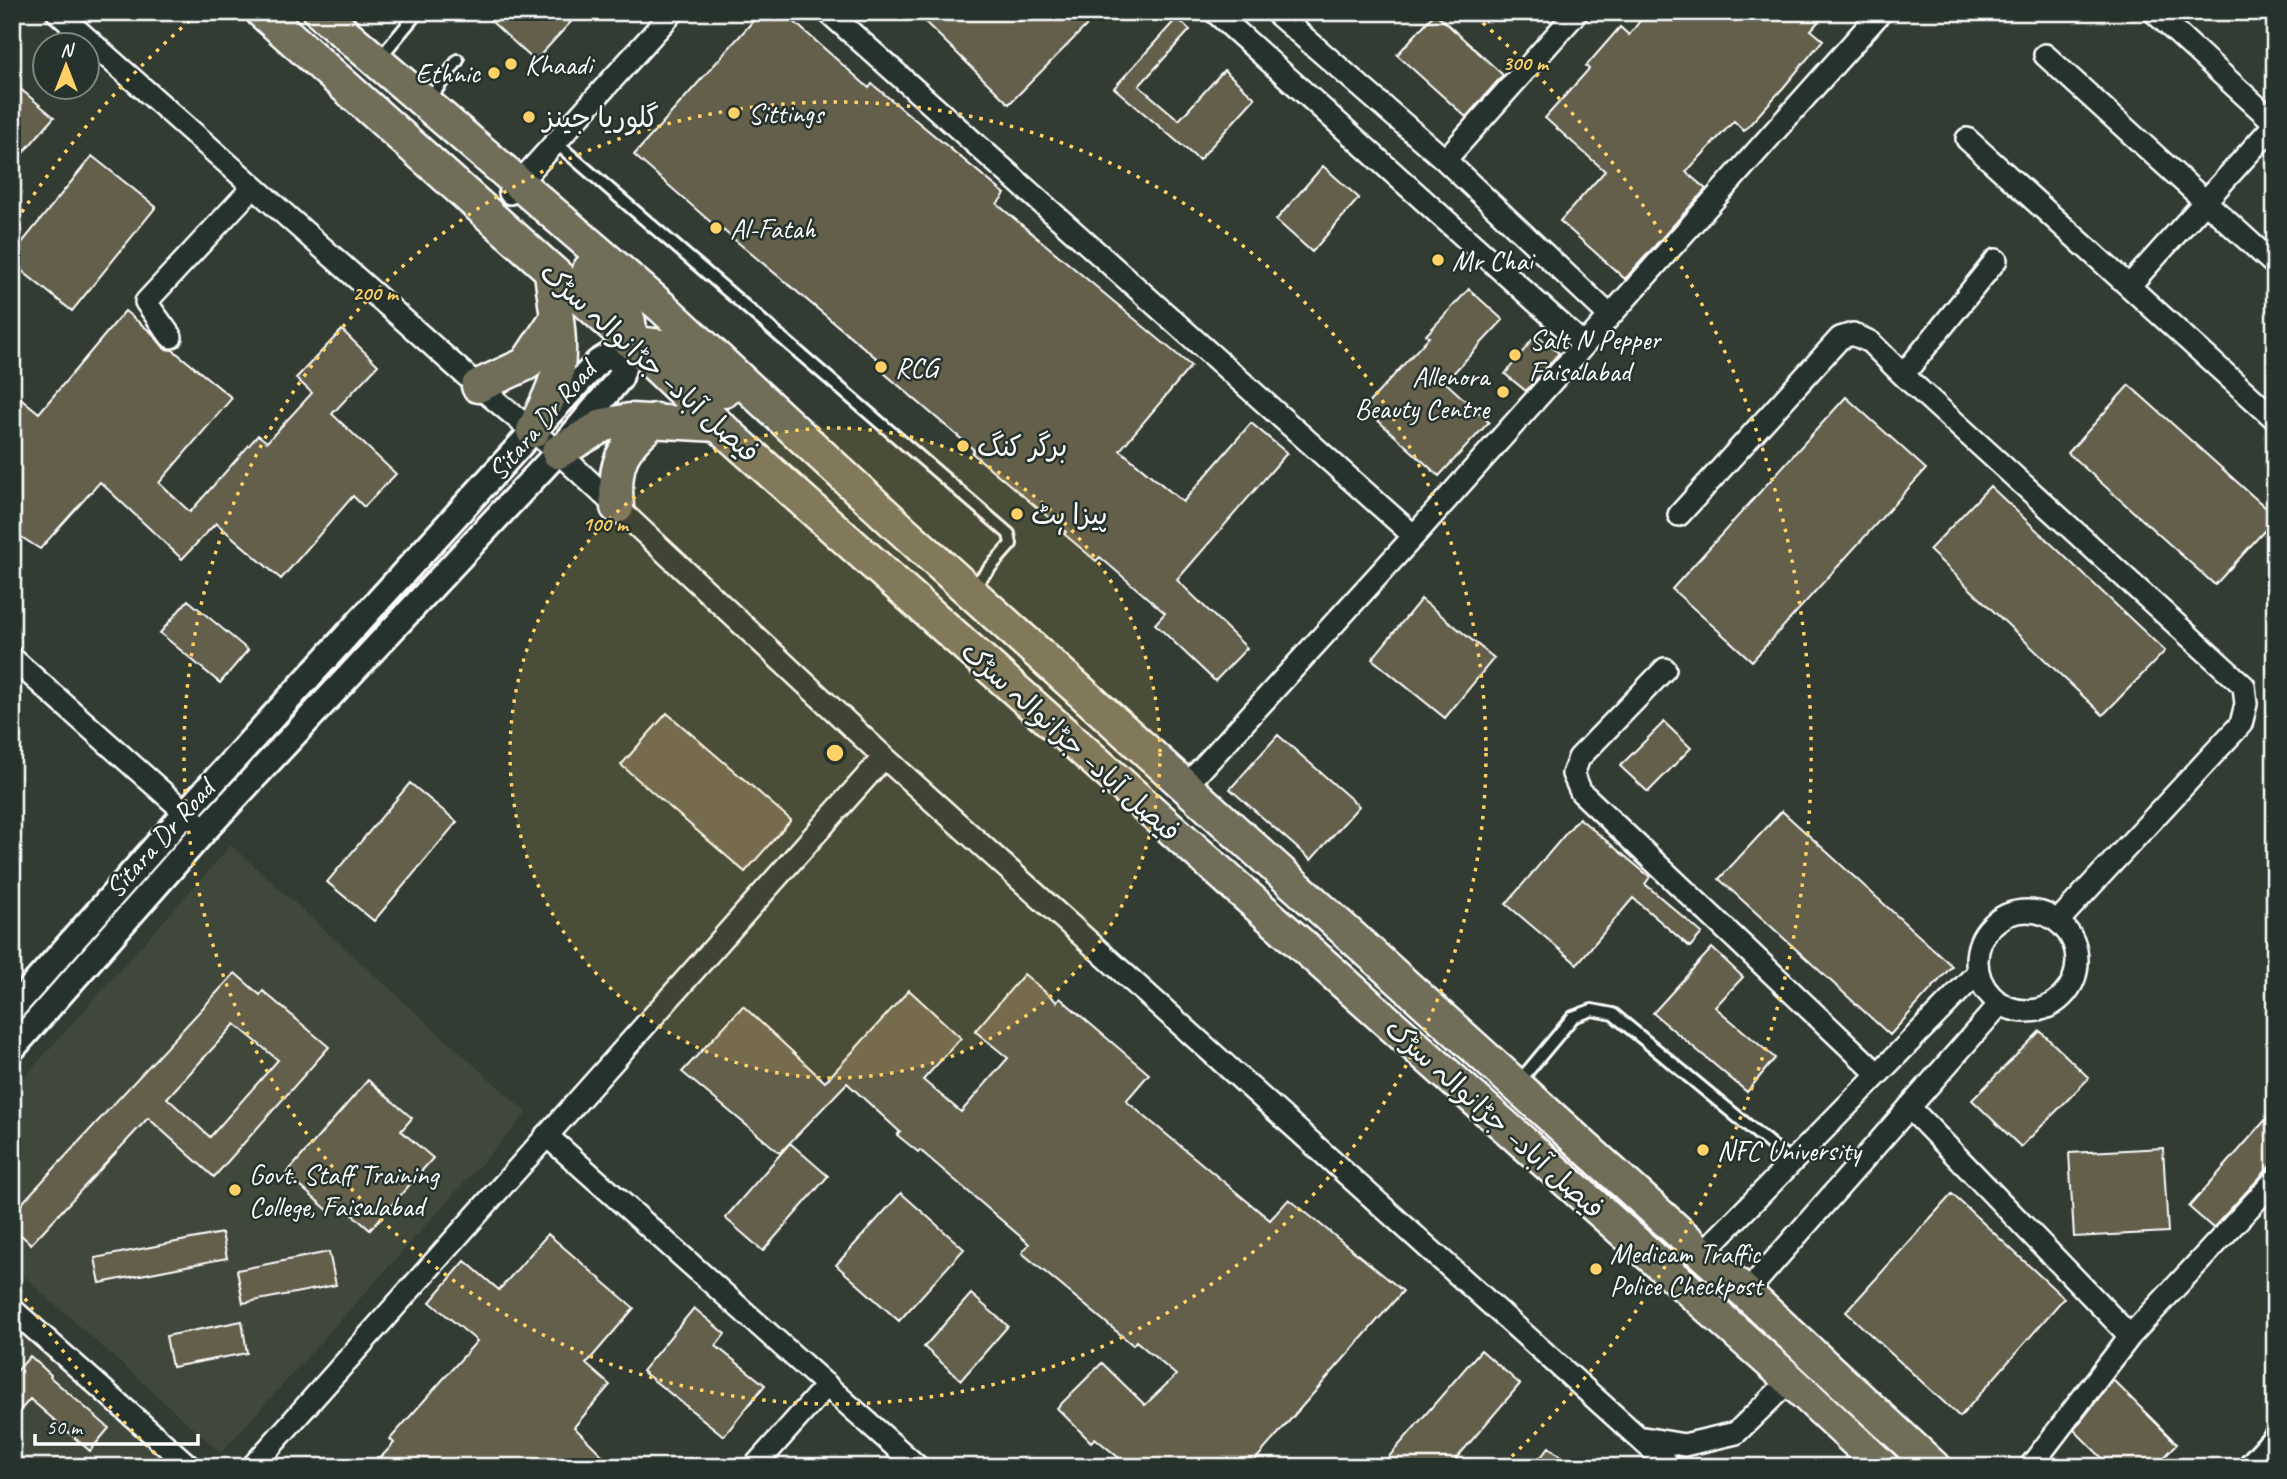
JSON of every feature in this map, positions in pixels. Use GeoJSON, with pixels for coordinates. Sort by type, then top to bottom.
{"type":"FeatureCollection","features":[{"type":"Feature","properties":{"kind":"main road","name":"فیصل آباد– جڑانوالہ سڑک"},"geometry":{"type":"LineString","coordinates":[[262,12],[631,342],[718,425],[1790,1380],[1884,1467]]}},
{"type":"Feature","properties":{"kind":"main road","name":"فیصل آباد– جڑانوالہ سڑک"},"geometry":{"type":"LineString","coordinates":[[332,19],[376,62],[481,152],[513,188],[663,308],[901,529],[1746,1293],[1934,1467]]}},
{"type":"Feature","properties":{"kind":"main road"},"geometry":{"type":"LineString","coordinates":[[513,188],[619,299],[631,321],[631,342],[670,347],[820,475],[901,529]]}},
{"type":"Feature","properties":{"kind":"main road"},"geometry":{"type":"LineString","coordinates":[[533,431],[555,381],[559,350],[551,271]]}},
{"type":"Feature","properties":{"kind":"main road"},"geometry":{"type":"LineString","coordinates":[[478,386],[526,364],[556,319]]}},
{"type":"Feature","properties":{"kind":"main road"},"geometry":{"type":"LineString","coordinates":[[558,452],[604,425],[630,420],[718,425]]}},
{"type":"Feature","properties":{"kind":"main road"},"geometry":{"type":"LineString","coordinates":[[617,507],[616,469],[624,452],[640,432],[655,420]]}},
{"type":"Feature","properties":{"kind":"street"},"geometry":{"type":"LineString","coordinates":[[57,12],[478,386],[558,452],[884,757],[1671,1467]]}},
{"type":"Feature","properties":{"kind":"street"},"geometry":{"type":"LineString","coordinates":[[513,188],[673,12]]}},
{"type":"Feature","properties":{"kind":"street"},"geometry":{"type":"LineString","coordinates":[[828,12],[1414,536]]}},
{"type":"Feature","properties":{"kind":"street"},"geometry":{"type":"LineString","coordinates":[[1215,12],[1584,345]]}},
{"type":"Feature","properties":{"kind":"street"},"geometry":{"type":"LineString","coordinates":[[1275,12],[1445,160],[1610,316]]}},
{"type":"Feature","properties":{"kind":"street"},"geometry":{"type":"LineString","coordinates":[[1445,160],[1577,12]]}},
{"type":"Feature","properties":{"kind":"street"},"geometry":{"type":"LineString","coordinates":[[1185,787],[1414,536],[1881,12]]}},
{"type":"Feature","properties":{"kind":"street"},"geometry":{"type":"LineString","coordinates":[[2129,286],[2275,123],[2154,12]]}},
{"type":"Feature","properties":{"kind":"street"},"geometry":{"type":"LineString","coordinates":[[2045,55],[2275,265]]}},
{"type":"Feature","properties":{"kind":"street"},"geometry":{"type":"LineString","coordinates":[[1967,139],[2275,419]]}},
{"type":"Feature","properties":{"kind":"street"},"geometry":{"type":"LineString","coordinates":[[171,337],[146,302],[253,187]]}},
{"type":"Feature","properties":{"kind":"street"},"geometry":{"type":"LineString","coordinates":[[1903,375],[1996,260]]}},
{"type":"Feature","properties":{"kind":"street"},"geometry":{"type":"LineString","coordinates":[[1679,515],[1840,338],[1853,334],[1870,342],[2244,686],[2245,704],[2241,724],[2058,920]]}},
{"type":"Feature","properties":{"kind":"street","name":"Sitara Dr Road"},"geometry":{"type":"LineString","coordinates":[[12,1009],[186,812],[533,431],[598,362],[631,342]]}},
{"type":"Feature","properties":{"kind":"street","name":"Sitara Dr Road"},"geometry":{"type":"LineString","coordinates":[[12,1049],[205,830],[558,452],[620,378],[631,342]]}},
{"type":"Feature","properties":{"kind":"street"},"geometry":{"type":"LineString","coordinates":[[12,658],[205,830]]}},
{"type":"Feature","properties":{"kind":"street"},"geometry":{"type":"LineString","coordinates":[[1665,669],[1579,758],[1573,774],[1581,792],[1878,1074]]}},
{"type":"Feature","properties":{"kind":"street"},"geometry":{"type":"LineString","coordinates":[[253,1467],[884,757]]}},
{"type":"Feature","properties":{"kind":"street"},"geometry":{"type":"LineString","coordinates":[[2035,911],[2058,920],[2074,941],[2078,966],[2069,990],[2050,1007],[2024,1012],[2000,1004],[1986,991],[1977,972],[1978,948],[1990,927],[2010,913],[2035,911]]}},
{"type":"Feature","properties":{"kind":"street"},"geometry":{"type":"LineString","coordinates":[[1702,1254],[1977,972]]}},
{"type":"Feature","properties":{"kind":"street"},"geometry":{"type":"LineString","coordinates":[[1746,1293],[2000,1004]]}},
{"type":"Feature","properties":{"kind":"street"},"geometry":{"type":"LineString","coordinates":[[1909,1107],[2130,1336]]}},
{"type":"Feature","properties":{"kind":"street"},"geometry":{"type":"LineString","coordinates":[[546,1135],[918,1467]]}},
{"type":"Feature","properties":{"kind":"street"},"geometry":{"type":"LineString","coordinates":[[2030,1467],[2130,1336],[2275,1180]]}},
{"type":"Feature","properties":{"kind":"street"},"geometry":{"type":"LineString","coordinates":[[12,1308],[190,1467]]}},
{"type":"Feature","properties":{"kind":"street"},"geometry":{"type":"LineString","coordinates":[[1638,1437],[1684,1445],[1736,1433],[1790,1380]]}},
{"type":"Feature","properties":{"kind":"street"},"geometry":{"type":"LineString","coordinates":[[754,1467],[827,1385]]}},
{"type":"Feature","properties":{"kind":"street"},"geometry":{"type":"LineString","coordinates":[[2250,1467],[2275,1439]]}},
{"type":"Feature","properties":{"kind":"lane"},"geometry":{"type":"LineString","coordinates":[[376,62],[418,12]]}},
{"type":"Feature","properties":{"kind":"lane"},"geometry":{"type":"LineString","coordinates":[[425,105],[458,60]]}},
{"type":"Feature","properties":{"kind":"lane"},"geometry":{"type":"LineString","coordinates":[[555,142],[1009,534],[1011,544],[969,591]]}},
{"type":"Feature","properties":{"kind":"lane"},"geometry":{"type":"LineString","coordinates":[[1516,1085],[1573,1017],[1592,1010],[1613,1014],[1792,1162]]}},
{"type":"Feature","properties":{"kind":"shaded area","name":"Govt. Staff Training College, Faisalabad"},"geometry":{"type":"Polygon","coordinates":[[[231,845],[527,1113],[221,1453],[12,1266],[12,1091],[231,845]]]}},
{"type":"Feature","properties":{"kind":"shaded area"},"geometry":{"type":"Polygon","coordinates":[[[12,1309],[190,1467],[12,1467],[12,1309]]]}},
{"type":"Feature","properties":{"kind":"building"},"geometry":{"type":"Polygon","coordinates":[[[481,12],[580,12],[535,61],[481,12]]]}},
{"type":"Feature","properties":{"kind":"building"},"geometry":{"type":"Polygon","coordinates":[[[761,12],[783,12],[869,88],[872,84],[1005,194],[997,204],[1191,366],[1120,450],[1183,502],[1251,423],[1287,453],[1177,580],[1247,648],[1215,681],[1155,624],[1165,613],[1100,557],[1096,561],[1064,534],[1066,532],[972,453],[974,450],[883,372],[887,367],[723,230],[722,232],[634,155],[761,12]]]}},
{"type":"Feature","properties":{"kind":"building"},"geometry":{"type":"Polygon","coordinates":[[[915,12],[1100,12],[1009,104],[915,12]]]}},
{"type":"Feature","properties":{"kind":"building"},"geometry":{"type":"Polygon","coordinates":[[[1647,12],[1827,12],[1811,30],[1823,40],[1783,88],[1744,131],[1734,121],[1686,172],[1706,189],[1625,279],[1560,221],[1605,171],[1545,118],[1589,69],[1586,66],[1620,27],[1629,35],[1647,12]]]}},
{"type":"Feature","properties":{"kind":"building"},"geometry":{"type":"Polygon","coordinates":[[[1435,13],[1503,75],[1466,117],[1397,55],[1435,13]]]}},
{"type":"Feature","properties":{"kind":"building"},"geometry":{"type":"Polygon","coordinates":[[[1177,18],[1190,30],[1139,86],[1179,120],[1224,70],[1255,98],[1199,160],[1114,88],[1177,18]]]}},
{"type":"Feature","properties":{"kind":"building"},"geometry":{"type":"Polygon","coordinates":[[[12,82],[32,99],[32,102],[36,102],[54,117],[12,166],[12,82]]]}},
{"type":"Feature","properties":{"kind":"building"},"geometry":{"type":"Polygon","coordinates":[[[92,156],[156,207],[72,311],[12,263],[12,255],[92,156]]]}},
{"type":"Feature","properties":{"kind":"building"},"geometry":{"type":"Polygon","coordinates":[[[1323,166],[1359,198],[1312,252],[1276,220],[1323,166]]]}},
{"type":"Feature","properties":{"kind":"building"},"geometry":{"type":"Polygon","coordinates":[[[1469,289],[1503,320],[1445,382],[1489,422],[1439,476],[1364,408],[1469,289]]]}},
{"type":"Feature","properties":{"kind":"building"},"geometry":{"type":"Polygon","coordinates":[[[125,311],[152,333],[165,349],[173,350],[232,398],[159,483],[190,512],[258,435],[267,442],[312,393],[296,378],[342,330],[378,365],[332,414],[396,474],[364,507],[353,496],[281,579],[216,523],[182,559],[100,482],[40,549],[12,531],[12,391],[39,413],[125,311]]]}},
{"type":"Feature","properties":{"kind":"building"},"geometry":{"type":"Polygon","coordinates":[[[1536,335],[1559,353],[1526,391],[1505,374],[1536,335]]]}},
{"type":"Feature","properties":{"kind":"building"},"geometry":{"type":"Polygon","coordinates":[[[2129,385],[2275,516],[2215,585],[2068,453],[2129,385]]]}},
{"type":"Feature","properties":{"kind":"building"},"geometry":{"type":"Polygon","coordinates":[[[1846,397],[1926,469],[1752,661],[1672,589],[1846,397]]]}},
{"type":"Feature","properties":{"kind":"building"},"geometry":{"type":"Polygon","coordinates":[[[1990,486],[2165,651],[2103,715],[1929,550],[1990,486]]]}},
{"type":"Feature","properties":{"kind":"building"},"geometry":{"type":"Polygon","coordinates":[[[1421,599],[1494,658],[1445,718],[1372,659],[1421,599]]]}},
{"type":"Feature","properties":{"kind":"building"},"geometry":{"type":"Polygon","coordinates":[[[188,600],[248,650],[220,683],[160,633],[188,600]]]}},
{"type":"Feature","properties":{"kind":"building"},"geometry":{"type":"Polygon","coordinates":[[[667,713],[791,820],[745,872],[621,765],[667,713]]]}},
{"type":"Feature","properties":{"kind":"building"},"geometry":{"type":"Polygon","coordinates":[[[1664,722],[1691,748],[1648,792],[1620,766],[1664,722]]]}},
{"type":"Feature","properties":{"kind":"building"},"geometry":{"type":"Polygon","coordinates":[[[1278,735],[1359,806],[1311,860],[1230,789],[1278,735]]]}},
{"type":"Feature","properties":{"kind":"building"},"geometry":{"type":"Polygon","coordinates":[[[410,783],[457,822],[374,921],[327,882],[410,783]]]}},
{"type":"Feature","properties":{"kind":"building"},"geometry":{"type":"Polygon","coordinates":[[[1782,811],[1952,966],[1890,1035],[1719,879],[1782,811]]]}},
{"type":"Feature","properties":{"kind":"building"},"geometry":{"type":"Polygon","coordinates":[[[1579,818],[1650,877],[1645,884],[1702,933],[1690,947],[1633,898],[1577,964],[1506,904],[1579,818]]]}},
{"type":"Feature","properties":{"kind":"building"},"geometry":{"type":"Polygon","coordinates":[[[1712,948],[1743,977],[1715,1007],[1775,1058],[1747,1092],[1653,1013],[1712,948]]]}},
{"type":"Feature","properties":{"kind":"building"},"geometry":{"type":"Polygon","coordinates":[[[235,973],[260,995],[263,991],[329,1047],[214,1177],[148,1118],[31,1244],[12,1227],[12,1214],[235,973]],[[235,1024],[167,1098],[210,1137],[278,1060],[235,1024]]]}},
{"type":"Feature","properties":{"kind":"building"},"geometry":{"type":"Polygon","coordinates":[[[1024,974],[1057,1002],[1060,998],[1149,1074],[1126,1101],[1270,1220],[1289,1199],[1403,1291],[1249,1467],[1130,1467],[1095,1438],[1091,1442],[1057,1408],[1102,1363],[1145,1405],[1176,1375],[1136,1341],[1133,1345],[1022,1253],[1029,1244],[920,1150],[918,1152],[897,1135],[900,1132],[847,1083],[780,1153],[682,1072],[743,1006],[825,1082],[909,990],[961,1038],[923,1080],[961,1112],[1008,1058],[975,1031],[1024,974]]]}},
{"type":"Feature","properties":{"kind":"building"},"geometry":{"type":"Polygon","coordinates":[[[2040,1031],[2089,1078],[2021,1147],[1972,1100],[2040,1031]]]}},
{"type":"Feature","properties":{"kind":"building"},"geometry":{"type":"Polygon","coordinates":[[[368,1080],[412,1118],[401,1131],[433,1158],[370,1230],[338,1202],[330,1212],[286,1174],[368,1080]]]}},
{"type":"Feature","properties":{"kind":"building"},"geometry":{"type":"Polygon","coordinates":[[[2275,1109],[2275,1161],[2213,1228],[2189,1207],[2275,1109]]]}},
{"type":"Feature","properties":{"kind":"building"},"geometry":{"type":"Polygon","coordinates":[[[790,1143],[828,1176],[763,1251],[725,1218],[790,1143]]]}},
{"type":"Feature","properties":{"kind":"building"},"geometry":{"type":"Polygon","coordinates":[[[2163,1148],[2168,1232],[2074,1237],[2069,1153],[2163,1148]]]}},
{"type":"Feature","properties":{"kind":"building"},"geometry":{"type":"Polygon","coordinates":[[[901,1193],[964,1249],[899,1321],[836,1265],[901,1193]]]}},
{"type":"Feature","properties":{"kind":"building"},"geometry":{"type":"Polygon","coordinates":[[[1952,1194],[2064,1298],[1960,1417],[1846,1312],[1952,1194]]]}},
{"type":"Feature","properties":{"kind":"building"},"geometry":{"type":"Polygon","coordinates":[[[222,1233],[227,1258],[100,1283],[95,1258],[222,1233]]]}},
{"type":"Feature","properties":{"kind":"building"},"geometry":{"type":"Polygon","coordinates":[[[548,1234],[634,1308],[586,1364],[610,1385],[574,1427],[614,1467],[372,1467],[394,1443],[390,1439],[477,1341],[430,1302],[465,1261],[499,1290],[548,1234]]]}},
{"type":"Feature","properties":{"kind":"building"},"geometry":{"type":"Polygon","coordinates":[[[329,1252],[336,1285],[243,1303],[237,1270],[329,1252]]]}},
{"type":"Feature","properties":{"kind":"building"},"geometry":{"type":"Polygon","coordinates":[[[971,1294],[1008,1326],[961,1380],[924,1347],[971,1294]]]}},
{"type":"Feature","properties":{"kind":"building"},"geometry":{"type":"Polygon","coordinates":[[[694,1308],[725,1334],[716,1346],[765,1385],[724,1436],[642,1371],[694,1308]]]}},
{"type":"Feature","properties":{"kind":"building"},"geometry":{"type":"Polygon","coordinates":[[[242,1321],[247,1353],[172,1367],[166,1336],[242,1321]]]}},
{"type":"Feature","properties":{"kind":"building"},"geometry":{"type":"Polygon","coordinates":[[[1481,1350],[1520,1384],[1449,1467],[1380,1467],[1481,1350]]]}},
{"type":"Feature","properties":{"kind":"building"},"geometry":{"type":"Polygon","coordinates":[[[30,1356],[109,1428],[90,1451],[30,1399],[12,1420],[12,1377],[30,1356]]]}},
{"type":"Feature","properties":{"kind":"building"},"geometry":{"type":"Polygon","coordinates":[[[2113,1380],[2177,1444],[2155,1467],[2111,1467],[2074,1430],[2113,1380]]]}},
{"type":"Feature","properties":{"kind":"building"},"geometry":{"type":"Polygon","coordinates":[[[1549,1447],[1573,1467],[1533,1467],[1549,1447]]]}},
{"type":"Feature","properties":{"kind":"place","name":"Khaadi"},"geometry":{"type":"Point","coordinates":[511,64]}},
{"type":"Feature","properties":{"kind":"place","name":"Ethnic"},"geometry":{"type":"Point","coordinates":[494,73]}},
{"type":"Feature","properties":{"kind":"place","name":"Sittings"},"geometry":{"type":"Point","coordinates":[734,113]}},
{"type":"Feature","properties":{"kind":"place","name":"گلوریا جینز"},"geometry":{"type":"Point","coordinates":[529,117]}},
{"type":"Feature","properties":{"kind":"place","name":"Al-Fatah"},"geometry":{"type":"Point","coordinates":[716,228]}},
{"type":"Feature","properties":{"kind":"place","name":"Mr Chai"},"geometry":{"type":"Point","coordinates":[1438,260]}},
{"type":"Feature","properties":{"kind":"place","name":"Salt N Pepper Faisalabad"},"geometry":{"type":"Point","coordinates":[1515,355]}},
{"type":"Feature","properties":{"kind":"place","name":"RCG"},"geometry":{"type":"Point","coordinates":[881,367]}},
{"type":"Feature","properties":{"kind":"place","name":"Allenora Beauty Centre"},"geometry":{"type":"Point","coordinates":[1503,392]}},
{"type":"Feature","properties":{"kind":"place","name":"برگر کنگ"},"geometry":{"type":"Point","coordinates":[963,446]}},
{"type":"Feature","properties":{"kind":"place","name":"پیزا ہٹ"},"geometry":{"type":"Point","coordinates":[1017,514]}},
{"type":"Feature","properties":{"kind":"place","name":"NFC University"},"geometry":{"type":"Point","coordinates":[1703,1150]}},
{"type":"Feature","properties":{"kind":"place","name":"Govt. Staff Training College, Faisalabad"},"geometry":{"type":"Point","coordinates":[235,1190]}},
{"type":"Feature","properties":{"kind":"place","name":"Medicam Traffic Police Checkpost"},"geometry":{"type":"Point","coordinates":[1596,1269]}}]}
